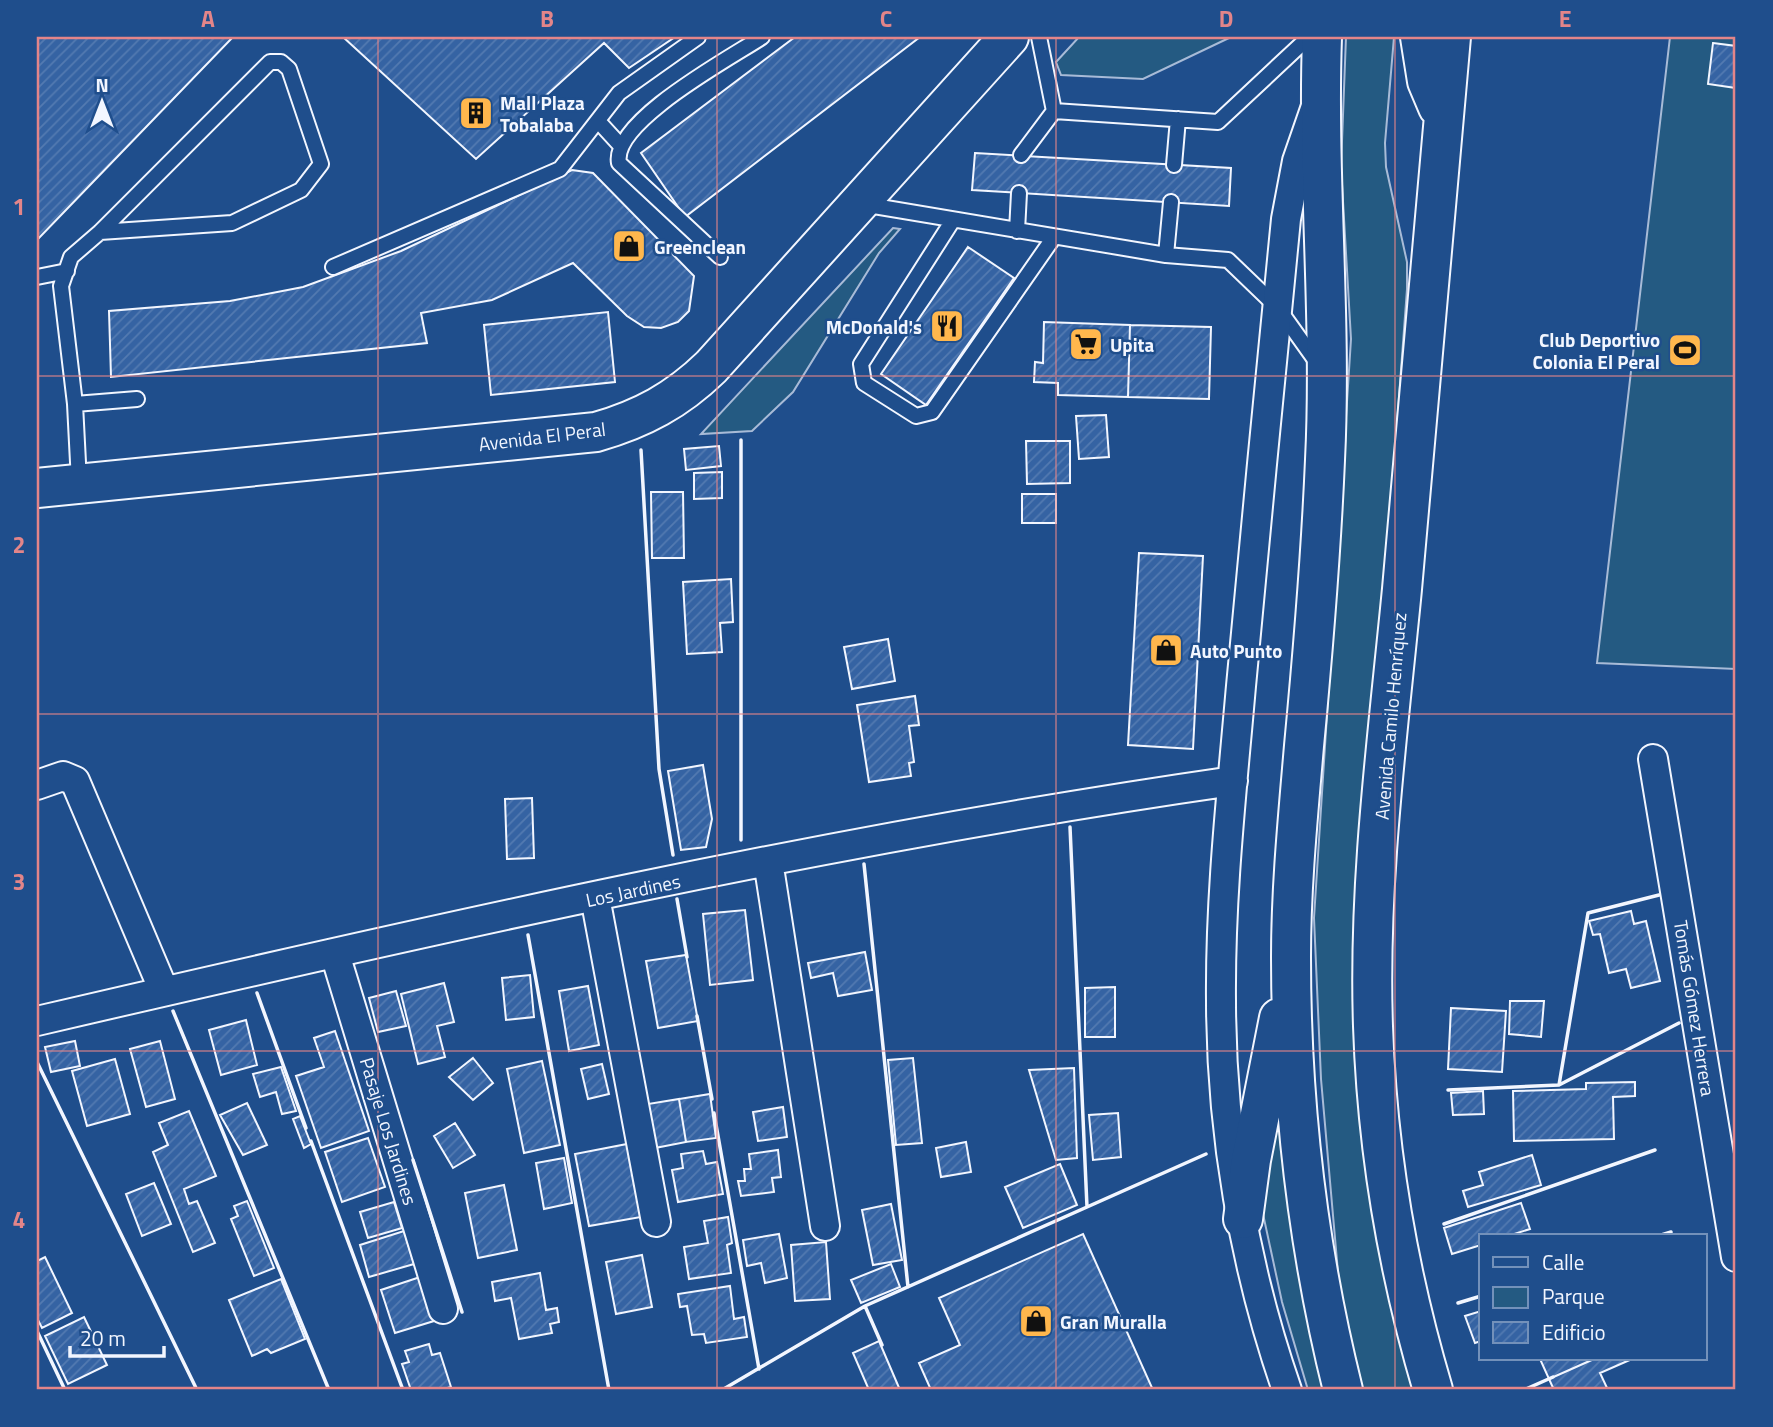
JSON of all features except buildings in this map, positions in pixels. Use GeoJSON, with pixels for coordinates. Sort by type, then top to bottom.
{"type":"FeatureCollection","features":[{"type":"Feature","properties":{"kind":"main road","name":"Avenida El Peral"},"geometry":{"type":"LineString","coordinates":[[37,488],[596,432],[653,412],[693,384],[1009,37]]}},
{"type":"Feature","properties":{"kind":"main road"},"geometry":{"type":"LineString","coordinates":[[1322,37],[1320,96],[1329,379],[1314,643],[1293,891],[1291,958],[1295,1065],[1310,1214],[1343,1390]]}},
{"type":"Feature","properties":{"kind":"main road"},"geometry":{"type":"LineString","coordinates":[[1420,37],[1427,81],[1444,118]]}},
{"type":"Feature","properties":{"kind":"main road","name":"Avenida Camilo Henríquez"},"geometry":{"type":"LineString","coordinates":[[1433,1390],[1404,1279],[1389,1194],[1376,1087],[1372,965],[1381,814],[1451,37]]}},
{"type":"Feature","properties":{"kind":"main road"},"geometry":{"type":"LineString","coordinates":[[1243,1219],[1251,1160],[1291,958]]}},
{"type":"Feature","properties":{"kind":"street"},"geometry":{"type":"LineString","coordinates":[[1287,1390],[1256,1288],[1231,1150],[1221,1001],[1224,888],[1286,219],[1297,161],[1320,96]]}},
{"type":"Feature","properties":{"kind":"street","name":"Tomás Gómez Herrera"},"geometry":{"type":"LineString","coordinates":[[1653,759],[1736,1256]]}},
{"type":"Feature","properties":{"kind":"street"},"geometry":{"type":"LineString","coordinates":[[37,785],[63,776],[75,780],[164,991]]}},
{"type":"Feature","properties":{"kind":"street","name":"Los Jardines"},"geometry":{"type":"LineString","coordinates":[[37,1021],[164,991],[768,861],[1008,816],[1233,781]]}},
{"type":"Feature","properties":{"kind":"street"},"geometry":{"type":"LineString","coordinates":[[768,861],[825,1226]]}},
{"type":"Feature","properties":{"kind":"street"},"geometry":{"type":"LineString","coordinates":[[595,897],[656,1222]]}},
{"type":"Feature","properties":{"kind":"street","name":"Pasaje Los Jardines"},"geometry":{"type":"LineString","coordinates":[[335,954],[443,1309]]}},
{"type":"Feature","properties":{"kind":"lane"},"geometry":{"type":"LineString","coordinates":[[333,267],[560,169],[619,93],[698,37]]}},
{"type":"Feature","properties":{"kind":"lane"},"geometry":{"type":"LineString","coordinates":[[720,257],[619,163],[620,145],[654,107],[762,37]]}},
{"type":"Feature","properties":{"kind":"lane"},"geometry":{"type":"LineString","coordinates":[[1021,155],[1054,111],[1039,37]]}},
{"type":"Feature","properties":{"kind":"lane"},"geometry":{"type":"LineString","coordinates":[[1054,111],[1218,122],[1309,37]]}},
{"type":"Feature","properties":{"kind":"lane"},"geometry":{"type":"LineString","coordinates":[[79,484],[75,404],[61,286],[71,257],[100,232],[270,62],[281,62],[289,69],[321,164],[301,190],[232,223],[100,232]]}},
{"type":"Feature","properties":{"kind":"lane"},"geometry":{"type":"LineString","coordinates":[[1174,165],[1178,119]]}},
{"type":"Feature","properties":{"kind":"lane"},"geometry":{"type":"LineString","coordinates":[[598,121],[620,145]]}},
{"type":"Feature","properties":{"kind":"lane"},"geometry":{"type":"LineString","coordinates":[[1017,231],[1019,193]]}},
{"type":"Feature","properties":{"kind":"lane"},"geometry":{"type":"LineString","coordinates":[[1166,255],[1171,202]]}},
{"type":"Feature","properties":{"kind":"lane"},"geometry":{"type":"LineString","coordinates":[[858,203],[1166,255],[1228,260],[1278,308],[1329,379]]}},
{"type":"Feature","properties":{"kind":"lane"},"geometry":{"type":"LineString","coordinates":[[953,220],[861,364],[864,383],[916,416],[932,412],[1054,237]]}},
{"type":"Feature","properties":{"kind":"lane"},"geometry":{"type":"LineString","coordinates":[[37,277],[67,271]]}},
{"type":"Feature","properties":{"kind":"lane"},"geometry":{"type":"LineString","coordinates":[[75,404],[137,399]]}},
{"type":"Feature","properties":{"kind":"green space"},"geometry":{"type":"Polygon","coordinates":[[[1079,37],[1231,37],[1143,79],[1061,75],[1056,62],[1079,37]]]}},
{"type":"Feature","properties":{"kind":"green space"},"geometry":{"type":"Polygon","coordinates":[[[1346,37],[1394,37],[1385,143],[1386,167],[1407,262],[1367,829],[1419,1390],[1363,1390],[1340,1295],[1321,1079],[1314,918],[1351,339],[1341,167],[1346,37]]]}},
{"type":"Feature","properties":{"kind":"green space","name":"Club Deportivo Colonia El Peral"},"geometry":{"type":"Polygon","coordinates":[[[1670,37],[1736,37],[1736,669],[1597,663],[1670,37]]]}},
{"type":"Feature","properties":{"kind":"green space"},"geometry":{"type":"Polygon","coordinates":[[[893,228],[900,229],[879,253],[793,392],[752,431],[701,434],[893,228]]]}},
{"type":"Feature","properties":{"kind":"green space"},"geometry":{"type":"Polygon","coordinates":[[[1286,1115],[1331,1390],[1308,1390],[1282,1302],[1260,1200],[1268,1131],[1286,1115]]]}},
{"type":"Feature","properties":{"kind":"wall"},"geometry":{"type":"LineString","coordinates":[[741,440],[741,840]]}},
{"type":"Feature","properties":{"kind":"wall"},"geometry":{"type":"LineString","coordinates":[[641,450],[659,769],[673,855]]}},
{"type":"Feature","properties":{"kind":"wall"},"geometry":{"type":"LineString","coordinates":[[1070,827],[1087,1207]]}},
{"type":"Feature","properties":{"kind":"wall"},"geometry":{"type":"LineString","coordinates":[[864,864],[908,1287]]}},
{"type":"Feature","properties":{"kind":"wall"},"geometry":{"type":"LineString","coordinates":[[1559,1085],[1588,913],[1659,895]]}},
{"type":"Feature","properties":{"kind":"wall"},"geometry":{"type":"LineString","coordinates":[[677,899],[687,957]]}},
{"type":"Feature","properties":{"kind":"wall"},"geometry":{"type":"LineString","coordinates":[[528,935],[609,1390]]}},
{"type":"Feature","properties":{"kind":"wall"},"geometry":{"type":"LineString","coordinates":[[257,993],[306,1128]]}},
{"type":"Feature","properties":{"kind":"wall"},"geometry":{"type":"LineString","coordinates":[[173,1011],[329,1390]]}},
{"type":"Feature","properties":{"kind":"wall"},"geometry":{"type":"LineString","coordinates":[[697,1016],[712,1099]]}},
{"type":"Feature","properties":{"kind":"wall"},"geometry":{"type":"LineString","coordinates":[[1448,1090],[1559,1085],[1679,1023]]}},
{"type":"Feature","properties":{"kind":"wall"},"geometry":{"type":"LineString","coordinates":[[37,1062],[197,1390]]}},
{"type":"Feature","properties":{"kind":"wall"},"geometry":{"type":"LineString","coordinates":[[714,1113],[759,1369]]}},
{"type":"Feature","properties":{"kind":"wall"},"geometry":{"type":"LineString","coordinates":[[311,1141],[403,1390]]}},
{"type":"Feature","properties":{"kind":"wall"},"geometry":{"type":"LineString","coordinates":[[1444,1224],[1655,1150]]}},
{"type":"Feature","properties":{"kind":"wall"},"geometry":{"type":"LineString","coordinates":[[722,1390],[865,1306],[1206,1154]]}},
{"type":"Feature","properties":{"kind":"wall"},"geometry":{"type":"LineString","coordinates":[[413,1160],[462,1312]]}},
{"type":"Feature","properties":{"kind":"wall"},"geometry":{"type":"LineString","coordinates":[[1664,1234],[1671,1232]]}},
{"type":"Feature","properties":{"kind":"wall"},"geometry":{"type":"LineString","coordinates":[[1458,1303],[1479,1297]]}},
{"type":"Feature","properties":{"kind":"wall"},"geometry":{"type":"LineString","coordinates":[[865,1306],[882,1345]]}},
{"type":"Feature","properties":{"kind":"wall"},"geometry":{"type":"LineString","coordinates":[[37,1331],[65,1390]]}},
{"type":"Feature","properties":{"kind":"wall"},"geometry":{"type":"LineString","coordinates":[[1524,1390],[1553,1377]]}},
{"type":"Feature","properties":{"kind":"place","name":"Mall Plaza Tobalaba"},"geometry":{"type":"Point","coordinates":[476,113]}},
{"type":"Feature","properties":{"kind":"place","name":"Greenclean"},"geometry":{"type":"Point","coordinates":[629,246]}},
{"type":"Feature","properties":{"kind":"place","name":"McDonald's"},"geometry":{"type":"Point","coordinates":[947,326]}},
{"type":"Feature","properties":{"kind":"place","name":"Upita"},"geometry":{"type":"Point","coordinates":[1086,344]}},
{"type":"Feature","properties":{"kind":"place","name":"Club Deportivo Colonia El Peral"},"geometry":{"type":"Point","coordinates":[1685,350]}},
{"type":"Feature","properties":{"kind":"place","name":"Auto Punto"},"geometry":{"type":"Point","coordinates":[1166,650]}},
{"type":"Feature","properties":{"kind":"place","name":"Gran Muralla"},"geometry":{"type":"Point","coordinates":[1036,1321]}}]}
